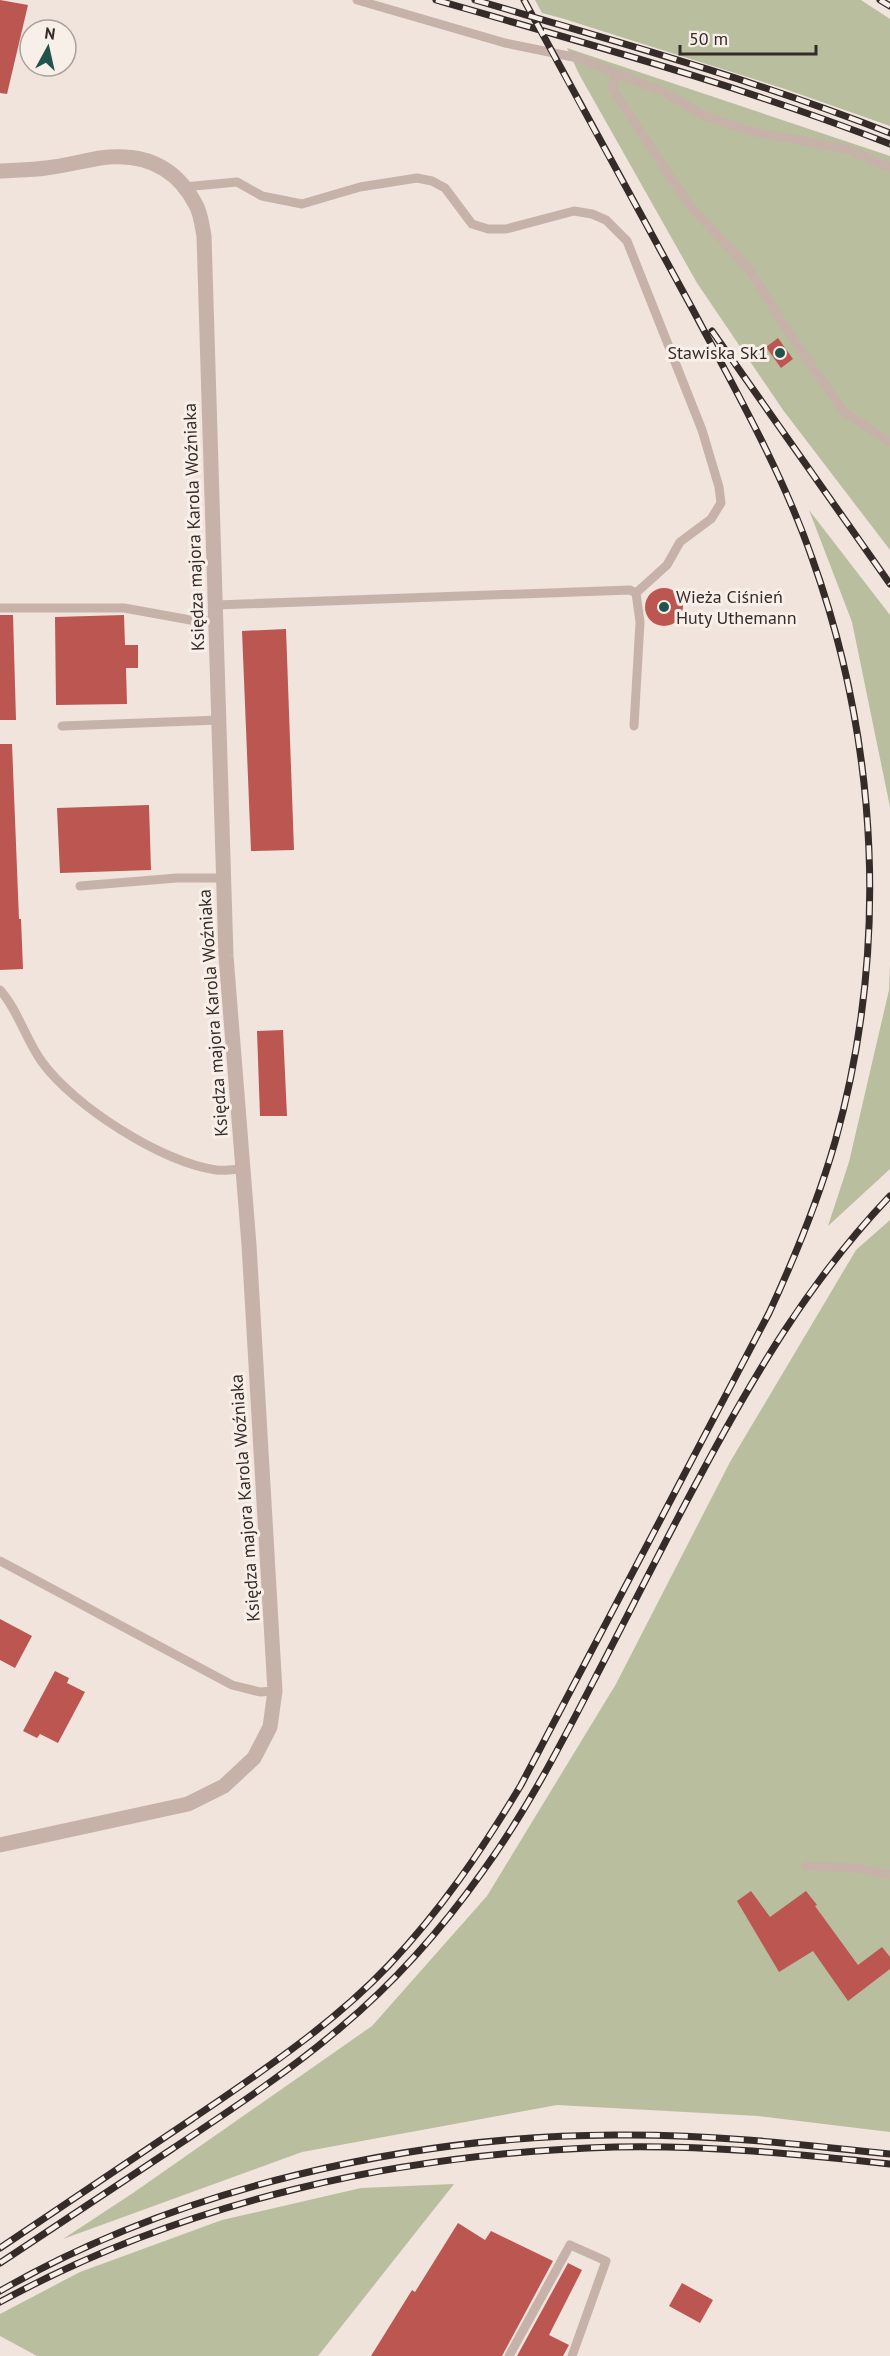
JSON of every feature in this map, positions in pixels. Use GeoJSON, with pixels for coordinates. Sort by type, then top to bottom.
{"type":"FeatureCollection","features":[{"type":"Feature","properties":{"kind":"street","name":"Księdza majora Karola Woźniaka"},"geometry":{"type":"LineString","coordinates":[[0,171],[45,168],[103,158],[133,158],[150,161],[172,173],[184,187],[197,207],[204,236],[226,956],[243,1169],[273,1621],[275,1691],[270,1727],[254,1758],[224,1786],[188,1804],[0,1845]]}},
{"type":"Feature","properties":{"kind":"lane"},"geometry":{"type":"LineString","coordinates":[[357,0],[505,43],[578,58],[664,92],[705,116],[750,131],[847,149],[890,168]]}},
{"type":"Feature","properties":{"kind":"lane"},"geometry":{"type":"LineString","coordinates":[[616,74],[612,88],[688,205],[749,269],[789,333],[844,412],[890,442]]}},
{"type":"Feature","properties":{"kind":"lane"},"geometry":{"type":"LineString","coordinates":[[184,187],[237,182],[262,196],[302,204],[360,187],[417,178],[432,181],[445,188],[472,224],[488,229],[506,229],[574,211],[592,214],[606,220],[627,241],[702,430],[721,503],[711,519],[680,542],[667,565],[636,593]]}},
{"type":"Feature","properties":{"kind":"lane"},"geometry":{"type":"LineString","coordinates":[[216,605],[630,590],[636,593]]}},
{"type":"Feature","properties":{"kind":"lane"},"geometry":{"type":"LineString","coordinates":[[634,726],[640,622],[636,593]]}},
{"type":"Feature","properties":{"kind":"lane"},"geometry":{"type":"LineString","coordinates":[[0,608],[124,608],[196,621],[216,621]]}},
{"type":"Feature","properties":{"kind":"lane"},"geometry":{"type":"LineString","coordinates":[[62,726],[219,720]]}},
{"type":"Feature","properties":{"kind":"lane"},"geometry":{"type":"LineString","coordinates":[[80,885],[177,878],[224,878]]}},
{"type":"Feature","properties":{"kind":"lane"},"geometry":{"type":"LineString","coordinates":[[0,990],[41,1061],[93,1111],[151,1147],[188,1162],[216,1170],[243,1169]]}},
{"type":"Feature","properties":{"kind":"lane"},"geometry":{"type":"LineString","coordinates":[[0,1561],[232,1685],[260,1692],[275,1691]]}},
{"type":"Feature","properties":{"kind":"lane"},"geometry":{"type":"LineString","coordinates":[[806,1866],[858,1868],[890,1875]]}},
{"type":"Feature","properties":{"kind":"lane"},"geometry":{"type":"LineString","coordinates":[[509,2356],[570,2245],[606,2261],[572,2356]]}},
{"type":"Feature","properties":{"kind":"green space"},"geometry":{"type":"Polygon","coordinates":[[[535,0],[861,0],[890,19],[890,126],[785,89],[542,13],[535,0]]]}},
{"type":"Feature","properties":{"kind":"green space"},"geometry":{"type":"Polygon","coordinates":[[[567,48],[890,156],[890,550],[783,410],[697,283],[579,74],[567,48]]]}},
{"type":"Feature","properties":{"kind":"green space"},"geometry":{"type":"Polygon","coordinates":[[[809,510],[890,615],[890,807],[852,622],[809,510]]]}},
{"type":"Feature","properties":{"kind":"green space"},"geometry":{"type":"Polygon","coordinates":[[[890,964],[890,1169],[828,1226],[849,1162],[889,990],[890,964]]]}},
{"type":"Feature","properties":{"kind":"green space"},"geometry":{"type":"Polygon","coordinates":[[[890,1220],[890,2132],[758,2116],[557,2105],[302,2152],[63,2239],[133,2193],[372,2026],[487,1896],[616,1684],[730,1462],[856,1250],[890,1220]]]}},
{"type":"Feature","properties":{"kind":"green space"},"geometry":{"type":"Polygon","coordinates":[[[454,2184],[318,2356],[37,2356],[0,2336],[0,2314],[80,2272],[222,2220],[361,2188],[454,2184]]]}},
{"type":"Feature","properties":{"kind":"building"},"geometry":{"type":"Polygon","coordinates":[[[0,0],[28,5],[25,18],[18,18],[18,47],[7,94],[0,93],[0,0]]]}},
{"type":"Feature","properties":{"kind":"building","name":"Stawiska Sk1"},"geometry":{"type":"Polygon","coordinates":[[[778,338],[793,359],[781,368],[766,347],[778,338]]]}},
{"type":"Feature","properties":{"kind":"building","name":"Wieża Ciśnień Huty Uthemann"},"geometry":{"type":"Polygon","coordinates":[[[664,588],[678,593],[683,607],[678,621],[664,626],[650,621],[645,607],[650,593],[664,588]]]}},
{"type":"Feature","properties":{"kind":"building"},"geometry":{"type":"Polygon","coordinates":[[[0,615],[13,615],[16,720],[0,720],[0,615]]]}},
{"type":"Feature","properties":{"kind":"building"},"geometry":{"type":"Polygon","coordinates":[[[124,615],[125,645],[138,645],[138,668],[126,668],[127,704],[56,705],[55,617],[124,615]]]}},
{"type":"Feature","properties":{"kind":"building"},"geometry":{"type":"Polygon","coordinates":[[[286,629],[294,850],[251,851],[242,631],[286,629]]]}},
{"type":"Feature","properties":{"kind":"building"},"geometry":{"type":"Polygon","coordinates":[[[0,744],[12,744],[23,969],[0,970],[0,744]]]}},
{"type":"Feature","properties":{"kind":"building"},"geometry":{"type":"Polygon","coordinates":[[[149,805],[151,870],[60,873],[57,808],[149,805]]]}},
{"type":"Feature","properties":{"kind":"building"},"geometry":{"type":"Polygon","coordinates":[[[283,1030],[287,1116],[260,1116],[257,1031],[283,1030]]]}},
{"type":"Feature","properties":{"kind":"building"},"geometry":{"type":"Polygon","coordinates":[[[0,1619],[32,1636],[15,1668],[0,1660],[0,1619]]]}},
{"type":"Feature","properties":{"kind":"building"},"geometry":{"type":"Polygon","coordinates":[[[55,1671],[69,1678],[67,1683],[85,1692],[58,1743],[40,1734],[37,1738],[23,1731],[55,1671]]]}},
{"type":"Feature","properties":{"kind":"building"},"geometry":{"type":"Polygon","coordinates":[[[751,1891],[770,1917],[806,1891],[858,1965],[882,1947],[890,1957],[890,1969],[848,2001],[813,1951],[779,1972],[737,1901],[751,1891]]]}},
{"type":"Feature","properties":{"kind":"building"},"geometry":{"type":"Polygon","coordinates":[[[458,2223],[485,2240],[491,2231],[553,2261],[502,2356],[371,2356],[412,2290],[415,2292],[458,2223]]]}},
{"type":"Feature","properties":{"kind":"building"},"geometry":{"type":"Polygon","coordinates":[[[568,2263],[582,2270],[549,2335],[569,2345],[563,2356],[517,2356],[568,2263]]]}},
{"type":"Feature","properties":{"kind":"building"},"geometry":{"type":"Polygon","coordinates":[[[682,2283],[713,2300],[700,2323],[669,2306],[682,2283]]]}},
{"type":"Feature","properties":{"kind":"railway"},"geometry":{"type":"LineString","coordinates":[[436,0],[778,103],[890,144]]}},
{"type":"Feature","properties":{"kind":"railway"},"geometry":{"type":"LineString","coordinates":[[475,0],[736,78],[890,133]]}},
{"type":"Feature","properties":{"kind":"railway"},"geometry":{"type":"LineString","coordinates":[[0,2248],[244,2084],[320,2028],[389,1965],[460,1879],[521,1785],[769,1313],[814,1207],[835,1142],[852,1069],[864,996],[869,922],[869,848],[863,774],[851,701],[834,629],[800,526],[757,432],[524,0]]}},
{"type":"Feature","properties":{"kind":"railway"},"geometry":{"type":"LineString","coordinates":[[880,0],[890,6]]}},
{"type":"Feature","properties":{"kind":"railway"},"geometry":{"type":"LineString","coordinates":[[712,331],[890,584]]}},
{"type":"Feature","properties":{"kind":"railway"},"geometry":{"type":"LineString","coordinates":[[0,2263],[258,2091],[299,2061],[360,2011],[434,1934],[498,1849],[540,1781],[699,1478],[762,1366],[808,1295],[861,1228],[890,1196]]}},
{"type":"Feature","properties":{"kind":"railway"},"geometry":{"type":"LineString","coordinates":[[0,2291],[69,2255],[143,2223],[219,2197],[297,2175],[377,2158],[457,2145],[536,2138],[649,2135],[752,2140],[890,2154]]}},
{"type":"Feature","properties":{"kind":"railway"},"geometry":{"type":"LineString","coordinates":[[0,2302],[71,2266],[145,2236],[221,2210],[298,2189],[376,2172],[455,2159],[535,2151],[615,2147],[684,2147],[890,2164]]}},
{"type":"Feature","properties":{"kind":"place","name":"Stawiska Sk1"},"geometry":{"type":"Point","coordinates":[780,353]}},
{"type":"Feature","properties":{"kind":"place","name":"Wieża Ciśnień Huty Uthemann"},"geometry":{"type":"Point","coordinates":[664,607]}}]}
